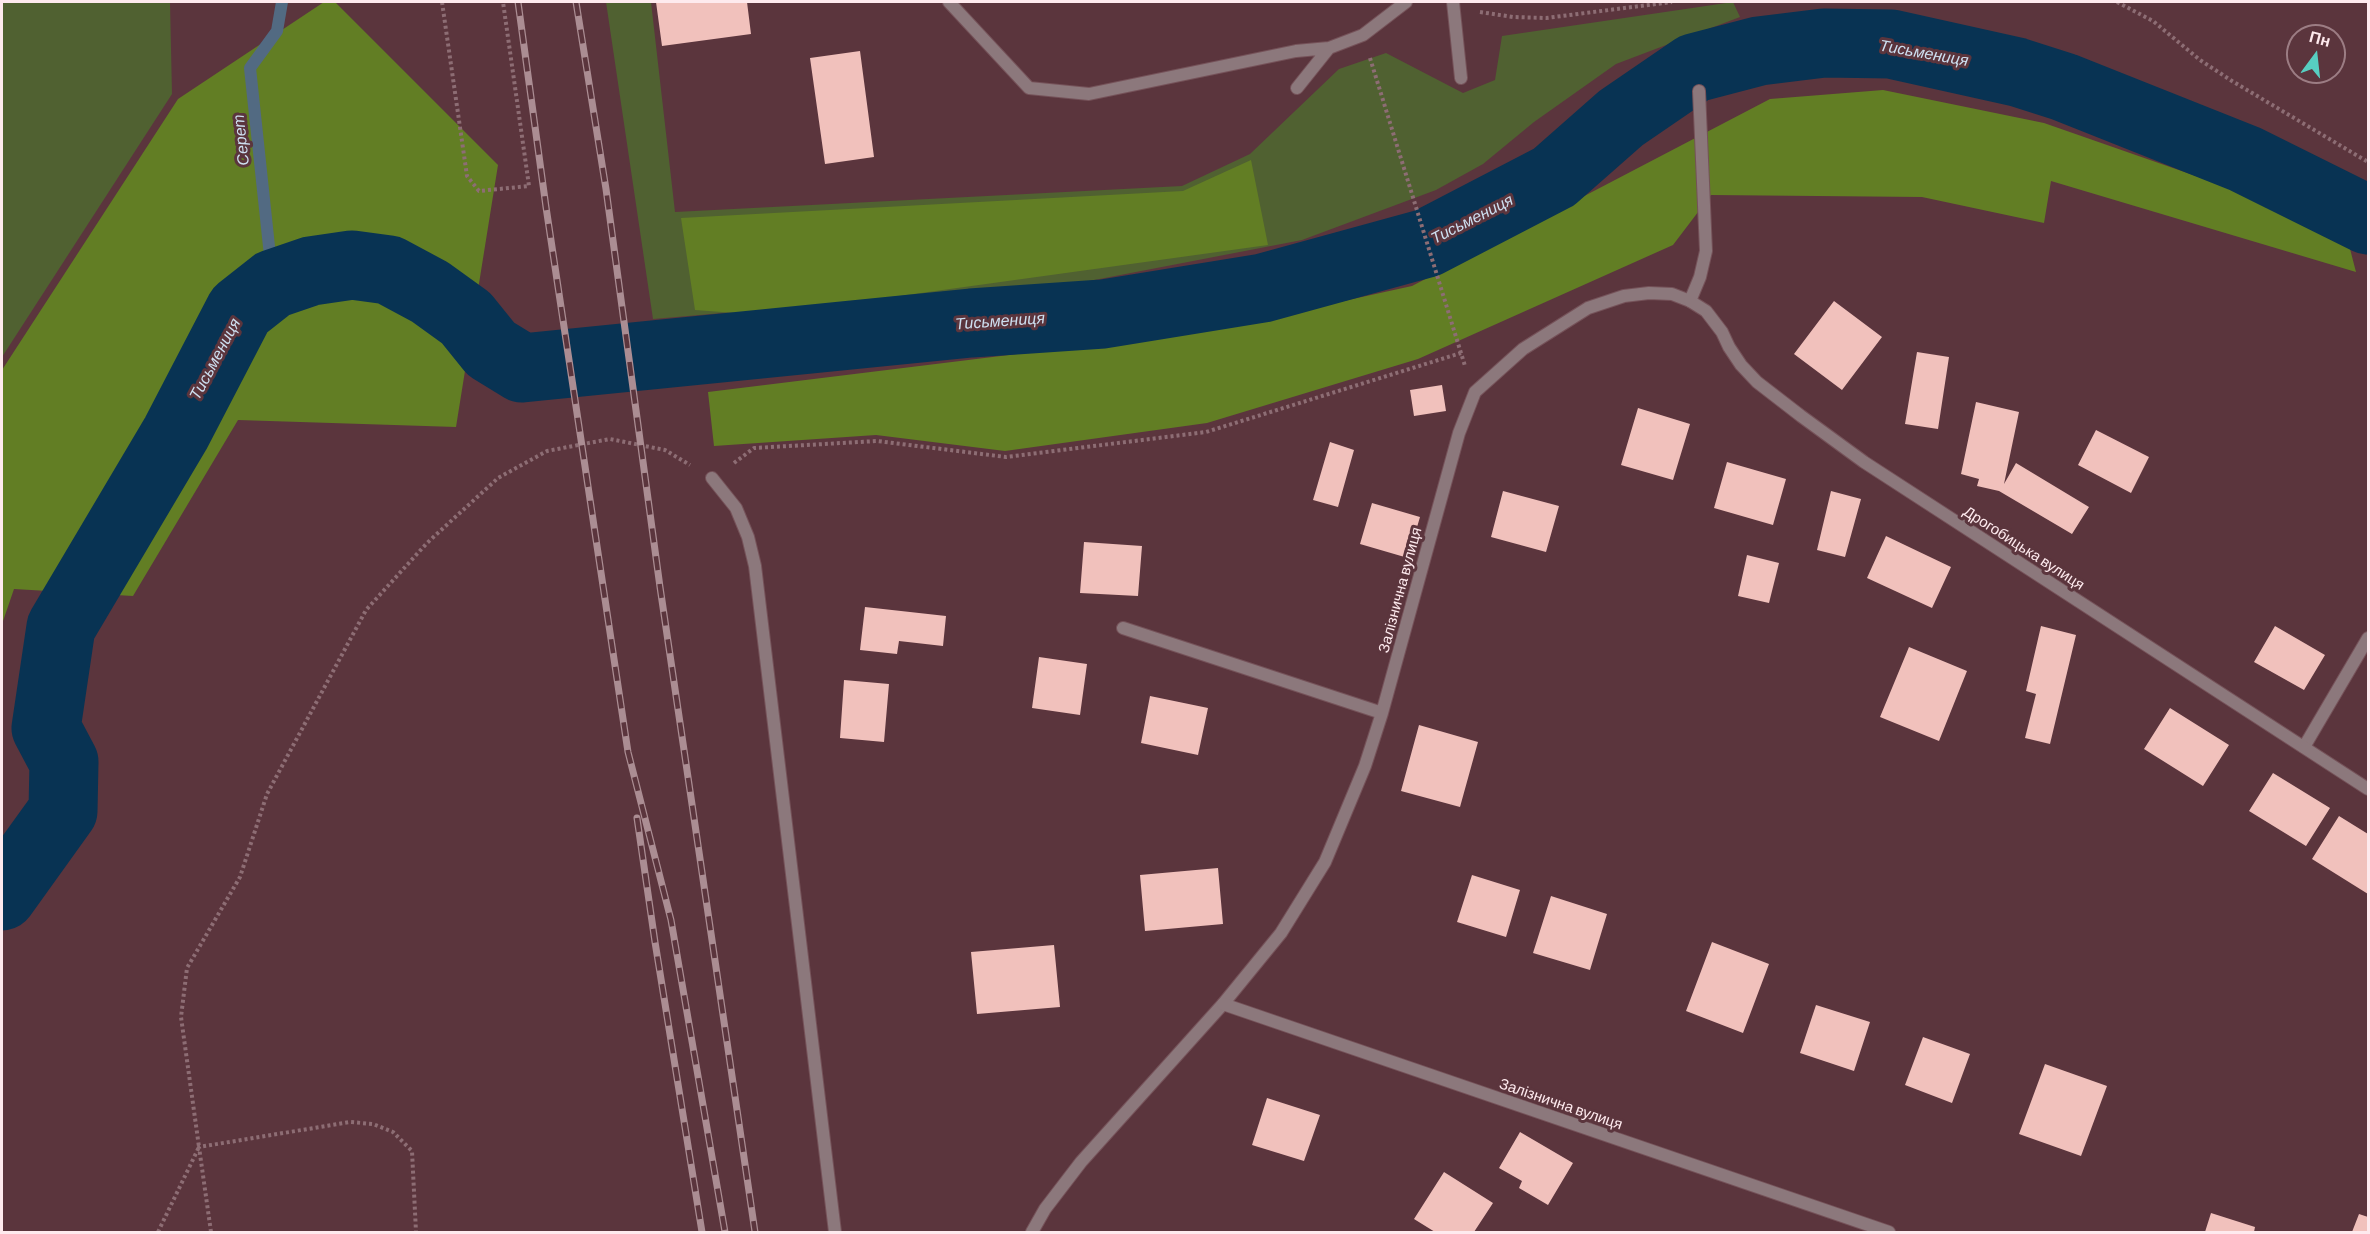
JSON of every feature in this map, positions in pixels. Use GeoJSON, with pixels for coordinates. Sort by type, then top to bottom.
{"type":"FeatureCollection","features":[{"type":"Feature","properties":{"kind":"street"},"geometry":{"type":"LineString","coordinates":[[949,2],[1029,88],[1089,94],[1296,51],[1329,48],[1363,35],[1406,2]]}},
{"type":"Feature","properties":{"kind":"street"},"geometry":{"type":"LineString","coordinates":[[1453,4],[1461,78]]}},
{"type":"Feature","properties":{"kind":"street"},"geometry":{"type":"LineString","coordinates":[[1297,88],[1329,48]]}},
{"type":"Feature","properties":{"kind":"street"},"geometry":{"type":"LineString","coordinates":[[1690,301],[1700,277],[1706,251],[1699,91]]}},
{"type":"Feature","properties":{"kind":"street","name":"Залізнична вулиця"},"geometry":{"type":"LineString","coordinates":[[1032,1233],[1045,1209],[1081,1162],[1223,1004],[1281,933],[1325,862],[1365,766],[1382,713],[1459,433],[1475,393],[1523,349],[1588,308],[1624,296],[1649,293],[1672,294],[1690,301]]}},
{"type":"Feature","properties":{"kind":"street","name":"Дрогобицька вулиця"},"geometry":{"type":"LineString","coordinates":[[1690,301],[1712,318],[1741,365],[1757,382],[1864,462],[2368,789]]}},
{"type":"Feature","properties":{"kind":"street"},"geometry":{"type":"LineString","coordinates":[[712,478],[736,508],[748,537],[755,567],[835,1233]]}},
{"type":"Feature","properties":{"kind":"street"},"geometry":{"type":"LineString","coordinates":[[1123,628],[1382,713]]}},
{"type":"Feature","properties":{"kind":"street"},"geometry":{"type":"LineString","coordinates":[[2304,747],[2368,638]]}},
{"type":"Feature","properties":{"kind":"street","name":"Залізнична вулиця"},"geometry":{"type":"LineString","coordinates":[[1223,1004],[1889,1233]]}},
{"type":"Feature","properties":{"kind":"path"},"geometry":{"type":"LineString","coordinates":[[442,2],[467,176],[479,191],[530,186],[503,2]]}},
{"type":"Feature","properties":{"kind":"path"},"geometry":{"type":"LineString","coordinates":[[1453,4],[1513,17],[1546,18],[1672,2]]}},
{"type":"Feature","properties":{"kind":"path"},"geometry":{"type":"LineString","coordinates":[[2117,2],[2153,21],[2200,60],[2232,81],[2368,162]]}},
{"type":"Feature","properties":{"kind":"path"},"geometry":{"type":"LineString","coordinates":[[1363,35],[1475,393]]}},
{"type":"Feature","properties":{"kind":"path"},"geometry":{"type":"LineString","coordinates":[[211,1233],[182,1017],[187,968],[240,878],[267,794],[366,610],[427,543],[498,478],[547,451],[610,439],[665,450],[712,478],[754,448],[877,441],[1006,457],[1206,432],[1461,353]]}},
{"type":"Feature","properties":{"kind":"path"},"geometry":{"type":"LineString","coordinates":[[199,1147],[350,1122],[373,1124],[393,1132],[412,1151],[416,1233]]}},
{"type":"Feature","properties":{"kind":"path"},"geometry":{"type":"LineString","coordinates":[[158,1233],[199,1147]]}},
{"type":"Feature","properties":{"kind":"green space"},"geometry":{"type":"Polygon","coordinates":[[[2,2],[170,2],[172,94],[2,357],[2,2]]]}},
{"type":"Feature","properties":{"kind":"green space"},"geometry":{"type":"Polygon","coordinates":[[[324,2],[335,2],[498,165],[456,427],[238,420],[133,596],[14,589],[2,624],[2,370],[178,99],[324,2]]]}},
{"type":"Feature","properties":{"kind":"green space"},"geometry":{"type":"Polygon","coordinates":[[[606,2],[651,2],[675,212],[1182,186],[1250,154],[1339,69],[1386,53],[1463,93],[1495,80],[1502,36],[1733,2],[1740,17],[1616,64],[1534,122],[1483,164],[1436,190],[1302,240],[1084,282],[653,319],[606,2]]]}},
{"type":"Feature","properties":{"kind":"green space"},"geometry":{"type":"Polygon","coordinates":[[[1883,90],[2044,123],[2236,190],[2349,245],[2356,272],[2051,181],[2044,223],[1922,197],[1711,195],[1673,245],[1418,359],[1207,423],[1005,451],[876,435],[714,446],[708,392],[1082,346],[1243,323],[1412,286],[1770,99],[1883,90]]]}},
{"type":"Feature","properties":{"kind":"green space"},"geometry":{"type":"Polygon","coordinates":[[[1251,160],[1268,245],[762,315],[695,310],[681,218],[1183,191],[1251,160]]]}},
{"type":"Feature","properties":{"kind":"building"},"geometry":{"type":"Polygon","coordinates":[[[656,2],[747,2],[751,34],[662,46],[656,2]]]}},
{"type":"Feature","properties":{"kind":"building"},"geometry":{"type":"Polygon","coordinates":[[[860,51],[874,157],[825,164],[810,58],[860,51]]]}},
{"type":"Feature","properties":{"kind":"building"},"geometry":{"type":"Polygon","coordinates":[[[1834,301],[1882,337],[1842,390],[1794,354],[1834,301]]]}},
{"type":"Feature","properties":{"kind":"building"},"geometry":{"type":"Polygon","coordinates":[[[1917,352],[1949,357],[1938,429],[1905,424],[1917,352]]]}},
{"type":"Feature","properties":{"kind":"building"},"geometry":{"type":"Polygon","coordinates":[[[1442,385],[1446,411],[1414,416],[1410,390],[1442,385]]]}},
{"type":"Feature","properties":{"kind":"building"},"geometry":{"type":"Polygon","coordinates":[[[1976,402],[2019,412],[2004,484],[2016,463],[2089,507],[2072,534],[1999,491],[1977,486],[1979,479],[1961,474],[1976,402]]]}},
{"type":"Feature","properties":{"kind":"building"},"geometry":{"type":"Polygon","coordinates":[[[1638,408],[1690,424],[1673,480],[1621,465],[1638,408]]]}},
{"type":"Feature","properties":{"kind":"building"},"geometry":{"type":"Polygon","coordinates":[[[2096,430],[2149,457],[2131,493],[2078,465],[2096,430]]]}},
{"type":"Feature","properties":{"kind":"building"},"geometry":{"type":"Polygon","coordinates":[[[1330,442],[1354,450],[1338,507],[1313,500],[1330,442]]]}},
{"type":"Feature","properties":{"kind":"building"},"geometry":{"type":"Polygon","coordinates":[[[1727,462],[1786,479],[1773,525],[1714,508],[1727,462]]]}},
{"type":"Feature","properties":{"kind":"building"},"geometry":{"type":"Polygon","coordinates":[[[1503,491],[1559,506],[1546,552],[1491,537],[1503,491]]]}},
{"type":"Feature","properties":{"kind":"building"},"geometry":{"type":"Polygon","coordinates":[[[1831,491],[1861,499],[1845,557],[1817,550],[1831,491]]]}},
{"type":"Feature","properties":{"kind":"building"},"geometry":{"type":"Polygon","coordinates":[[[1372,503],[1420,517],[1408,558],[1360,544],[1372,503]]]}},
{"type":"Feature","properties":{"kind":"building"},"geometry":{"type":"Polygon","coordinates":[[[1886,536],[1951,567],[1932,608],[1867,578],[1886,536]]]}},
{"type":"Feature","properties":{"kind":"building"},"geometry":{"type":"Polygon","coordinates":[[[1084,542],[1142,546],[1138,596],[1080,593],[1084,542]]]}},
{"type":"Feature","properties":{"kind":"building"},"geometry":{"type":"Polygon","coordinates":[[[1747,555],[1779,563],[1769,603],[1738,596],[1747,555]]]}},
{"type":"Feature","properties":{"kind":"building"},"geometry":{"type":"Polygon","coordinates":[[[865,607],[946,616],[943,646],[899,641],[897,654],[860,650],[865,607]]]}},
{"type":"Feature","properties":{"kind":"building"},"geometry":{"type":"Polygon","coordinates":[[[2041,626],[2076,635],[2050,744],[2025,738],[2036,694],[2026,691],[2041,626]]]}},
{"type":"Feature","properties":{"kind":"building"},"geometry":{"type":"Polygon","coordinates":[[[2275,626],[2325,655],[2304,690],[2254,662],[2275,626]]]}},
{"type":"Feature","properties":{"kind":"building"},"geometry":{"type":"Polygon","coordinates":[[[1909,647],[1967,671],[1939,741],[1880,717],[1909,647]]]}},
{"type":"Feature","properties":{"kind":"building"},"geometry":{"type":"Polygon","coordinates":[[[1039,657],[1087,664],[1080,715],[1032,708],[1039,657]]]}},
{"type":"Feature","properties":{"kind":"building"},"geometry":{"type":"Polygon","coordinates":[[[844,680],[889,684],[884,742],[840,738],[844,680]]]}},
{"type":"Feature","properties":{"kind":"building"},"geometry":{"type":"Polygon","coordinates":[[[1150,696],[1208,708],[1198,755],[1141,743],[1150,696]]]}},
{"type":"Feature","properties":{"kind":"building"},"geometry":{"type":"Polygon","coordinates":[[[2170,708],[2229,745],[2203,786],[2144,749],[2170,708]]]}},
{"type":"Feature","properties":{"kind":"building"},"geometry":{"type":"Polygon","coordinates":[[[1419,725],[1478,742],[1460,807],[1401,791],[1419,725]]]}},
{"type":"Feature","properties":{"kind":"building"},"geometry":{"type":"Polygon","coordinates":[[[2273,773],[2330,808],[2306,846],[2249,811],[2273,773]]]}},
{"type":"Feature","properties":{"kind":"building"},"geometry":{"type":"Polygon","coordinates":[[[2339,816],[2368,834],[2368,894],[2312,859],[2339,816]]]}},
{"type":"Feature","properties":{"kind":"building"},"geometry":{"type":"Polygon","coordinates":[[[1218,868],[1223,924],[1145,931],[1140,875],[1218,868]]]}},
{"type":"Feature","properties":{"kind":"building"},"geometry":{"type":"Polygon","coordinates":[[[1472,875],[1520,890],[1506,937],[1457,922],[1472,875]]]}},
{"type":"Feature","properties":{"kind":"building"},"geometry":{"type":"Polygon","coordinates":[[[1551,896],[1607,914],[1590,970],[1533,953],[1551,896]]]}},
{"type":"Feature","properties":{"kind":"building"},"geometry":{"type":"Polygon","coordinates":[[[1712,942],[1769,964],[1743,1033],[1686,1011],[1712,942]]]}},
{"type":"Feature","properties":{"kind":"building"},"geometry":{"type":"Polygon","coordinates":[[[1054,945],[1060,1007],[977,1014],[971,952],[1054,945]]]}},
{"type":"Feature","properties":{"kind":"building"},"geometry":{"type":"Polygon","coordinates":[[[1816,1005],[1870,1022],[1854,1071],[1800,1053],[1816,1005]]]}},
{"type":"Feature","properties":{"kind":"building"},"geometry":{"type":"Polygon","coordinates":[[[1923,1037],[1970,1054],[1952,1103],[1905,1085],[1923,1037]]]}},
{"type":"Feature","properties":{"kind":"building"},"geometry":{"type":"Polygon","coordinates":[[[2045,1064],[2107,1086],[2081,1156],[2019,1134],[2045,1064]]]}},
{"type":"Feature","properties":{"kind":"building"},"geometry":{"type":"Polygon","coordinates":[[[1267,1098],[1320,1115],[1304,1161],[1252,1145],[1267,1098]]]}},
{"type":"Feature","properties":{"kind":"building"},"geometry":{"type":"Polygon","coordinates":[[[1520,1132],[1573,1163],[1548,1205],[1519,1188],[1522,1181],[1499,1168],[1520,1132]]]}},
{"type":"Feature","properties":{"kind":"building"},"geometry":{"type":"Polygon","coordinates":[[[1444,1172],[1493,1203],[1474,1232],[1435,1232],[1414,1219],[1444,1172]]]}},
{"type":"Feature","properties":{"kind":"building"},"geometry":{"type":"Polygon","coordinates":[[[2211,1213],[2255,1227],[2254,1232],[2205,1232],[2211,1213]]]}},
{"type":"Feature","properties":{"kind":"building"},"geometry":{"type":"Polygon","coordinates":[[[2359,1214],[2368,1217],[2368,1232],[2352,1232],[2359,1214]]]}},
{"type":"Feature","properties":{"kind":"waterway","name":"Серет"},"geometry":{"type":"LineString","coordinates":[[273,284],[250,68],[277,31],[282,2]]}},
{"type":"Feature","properties":{"kind":"waterway","name":"Тисьмениця"},"geometry":{"type":"LineString","coordinates":[[2,896],[63,811],[64,762],[46,728],[61,627],[176,433],[240,310],[273,284],[311,271],[352,265],[389,270],[430,292],[466,318],[491,349],[522,368],[971,323],[1103,314],[1263,288],[1427,243],[1554,177],[1621,118],[1694,68],[1759,51],[1824,43],[1891,44],[2017,72],[2064,87],[2245,159],[2368,220]]}},
{"type":"Feature","properties":{"kind":"railway"},"geometry":{"type":"LineString","coordinates":[[518,2],[546,207],[628,752],[671,920],[725,1232]]}},
{"type":"Feature","properties":{"kind":"railway"},"geometry":{"type":"LineString","coordinates":[[576,2],[606,189],[660,587],[755,1232]]}},
{"type":"Feature","properties":{"kind":"railway"},"geometry":{"type":"LineString","coordinates":[[637,818],[702,1232]]}}]}
